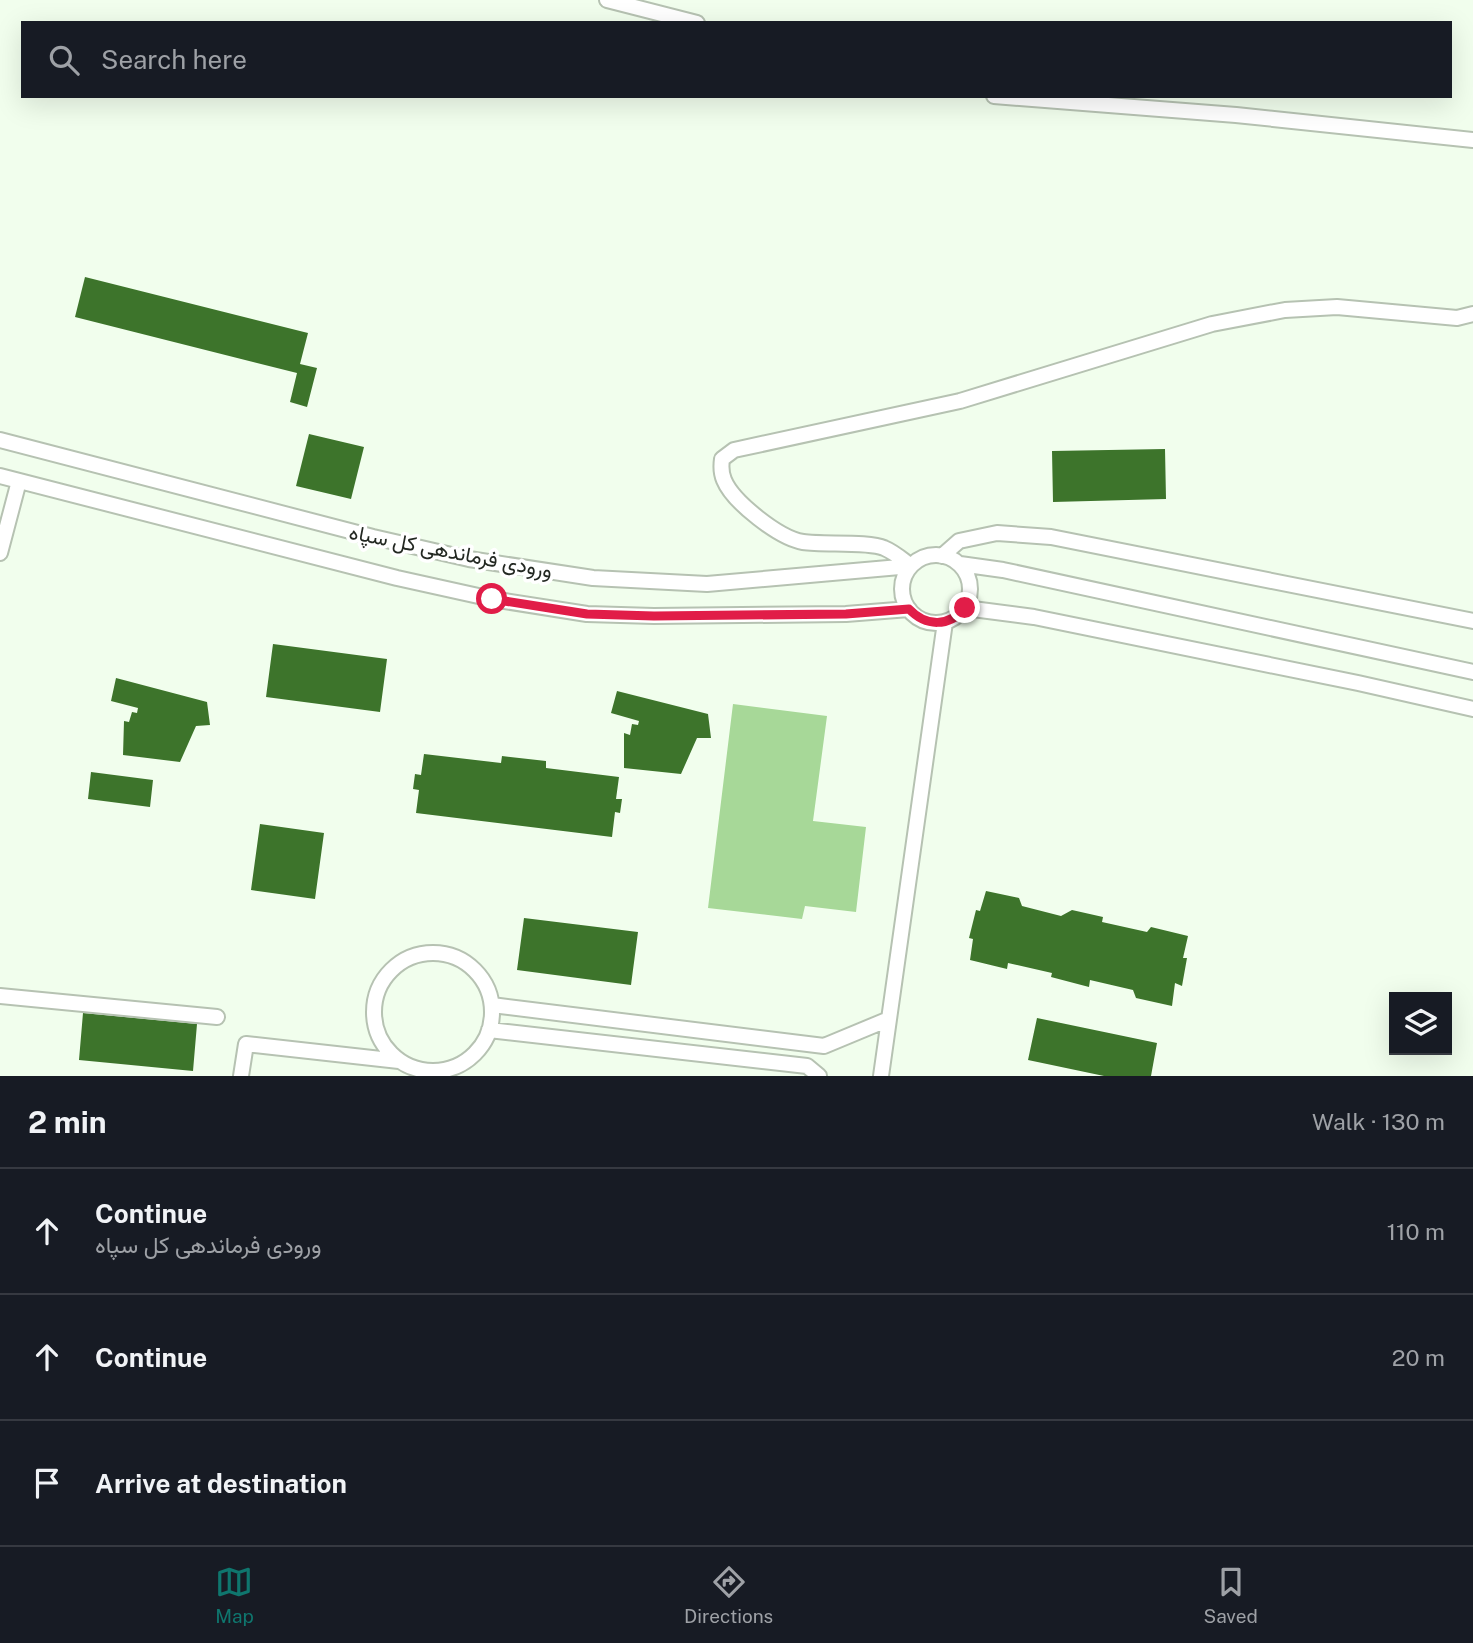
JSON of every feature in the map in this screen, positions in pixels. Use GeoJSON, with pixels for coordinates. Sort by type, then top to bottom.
{"type":"FeatureCollection","features":[{"type":"Feature","properties":{"kind":"lane"},"geometry":{"type":"LineString","coordinates":[[607,0],[689,21]]}},
{"type":"Feature","properties":{"kind":"lane"},"geometry":{"type":"LineString","coordinates":[[1021,98],[1236,114],[1473,139]]}},
{"type":"Feature","properties":{"kind":"lane"},"geometry":{"type":"LineString","coordinates":[[911,566],[882,547],[800,542],[774,529],[739,501],[732,492],[724,481],[722,459],[734,450],[960,401],[1212,324],[1285,310],[1337,307],[1457,318],[1473,314]]}},
{"type":"Feature","properties":{"kind":"lane","name":"ورودی فرماندهی کل سپاه"},"geometry":{"type":"LineString","coordinates":[[0,440],[373,537],[469,559],[593,578],[706,584],[911,566]]}},
{"type":"Feature","properties":{"kind":"lane","name":"ورودی فرماندهی کل سپاه"},"geometry":{"type":"LineString","coordinates":[[0,476],[405,580],[492,599],[587,614],[846,614],[909,609]]}},
{"type":"Feature","properties":{"kind":"lane"},"geometry":{"type":"LineString","coordinates":[[0,552],[19,481]]}},
{"type":"Feature","properties":{"kind":"lane"},"geometry":{"type":"LineString","coordinates":[[942,556],[958,541],[997,533],[1051,537],[1473,621]]}},
{"type":"Feature","properties":{"kind":"lane"},"geometry":{"type":"LineString","coordinates":[[960,564],[970,585],[965,608],[960,614],[945,622],[922,619],[909,609],[903,587],[907,572],[922,558],[942,556],[960,564],[1003,570],[1473,672]]}},
{"type":"Feature","properties":{"kind":"lane"},"geometry":{"type":"LineString","coordinates":[[965,608],[1048,620],[1473,709]]}},
{"type":"Feature","properties":{"kind":"lane"},"geometry":{"type":"LineString","coordinates":[[881,1076],[945,622]]}},
{"type":"Feature","properties":{"kind":"lane"},"geometry":{"type":"LineString","coordinates":[[437,953],[457,958],[474,969],[486,985],[492,1005],[489,1030],[480,1048],[465,1062],[446,1069],[426,1071],[401,1061],[390,1053],[378,1036],[373,1016],[375,996],[384,978],[398,963],[417,955],[437,953]]}},
{"type":"Feature","properties":{"kind":"lane"},"geometry":{"type":"LineString","coordinates":[[0,996],[217,1017]]}},
{"type":"Feature","properties":{"kind":"lane"},"geometry":{"type":"LineString","coordinates":[[492,1005],[824,1046],[890,1019]]}},
{"type":"Feature","properties":{"kind":"lane"},"geometry":{"type":"LineString","coordinates":[[489,1030],[807,1066],[819,1076]]}},
{"type":"Feature","properties":{"kind":"lane"},"geometry":{"type":"LineString","coordinates":[[242,1076],[246,1044],[401,1061]]}},
{"type":"Feature","properties":{"kind":"green space"},"geometry":{"type":"Polygon","coordinates":[[[733,704],[827,716],[813,821],[866,827],[856,912],[805,906],[802,919],[708,908],[733,704]]]}},
{"type":"Feature","properties":{"kind":"building"},"geometry":{"type":"Polygon","coordinates":[[[85,277],[308,333],[300,364],[317,368],[307,407],[290,402],[297,373],[75,317],[85,277]]]}},
{"type":"Feature","properties":{"kind":"building"},"geometry":{"type":"Polygon","coordinates":[[[309,434],[364,447],[351,499],[296,486],[309,434]]]}},
{"type":"Feature","properties":{"kind":"building"},"geometry":{"type":"Polygon","coordinates":[[[1165,449],[1166,499],[1053,502],[1052,451],[1165,449]]]}},
{"type":"Feature","properties":{"kind":"building"},"geometry":{"type":"Polygon","coordinates":[[[273,644],[387,659],[380,712],[266,697],[273,644]]]}},
{"type":"Feature","properties":{"kind":"building"},"geometry":{"type":"Polygon","coordinates":[[[116,678],[207,702],[210,725],[196,726],[180,762],[123,755],[124,721],[129,722],[132,712],[137,713],[138,708],[111,701],[116,678]]]}},
{"type":"Feature","properties":{"kind":"building"},"geometry":{"type":"Polygon","coordinates":[[[617,691],[708,714],[711,738],[697,738],[681,774],[624,768],[624,733],[630,735],[632,724],[638,725],[639,721],[611,713],[617,691]]]}},
{"type":"Feature","properties":{"kind":"building"},"geometry":{"type":"Polygon","coordinates":[[[424,754],[501,763],[502,756],[546,761],[546,768],[619,777],[616,799],[622,799],[620,813],[615,812],[612,837],[416,813],[419,790],[413,789],[415,774],[421,775],[424,754]]]}},
{"type":"Feature","properties":{"kind":"building"},"geometry":{"type":"Polygon","coordinates":[[[91,772],[153,780],[150,807],[88,799],[91,772]]]}},
{"type":"Feature","properties":{"kind":"building"},"geometry":{"type":"Polygon","coordinates":[[[260,824],[324,833],[315,899],[251,890],[260,824]]]}},
{"type":"Feature","properties":{"kind":"building"},"geometry":{"type":"Polygon","coordinates":[[[986,891],[1019,898],[1022,906],[1061,916],[1072,910],[1103,917],[1102,922],[1147,932],[1151,927],[1188,936],[1183,958],[1187,958],[1182,986],[1175,983],[1172,1006],[1136,998],[1133,990],[1090,980],[1089,987],[1051,977],[1052,973],[1008,963],[1007,969],[970,960],[973,939],[969,938],[976,910],[980,911],[986,891]]]}},
{"type":"Feature","properties":{"kind":"building"},"geometry":{"type":"Polygon","coordinates":[[[524,918],[638,932],[631,985],[517,970],[524,918]]]}},
{"type":"Feature","properties":{"kind":"building"},"geometry":{"type":"Polygon","coordinates":[[[83,1013],[197,1024],[193,1071],[79,1060],[83,1013]]]}},
{"type":"Feature","properties":{"kind":"building"},"geometry":{"type":"Polygon","coordinates":[[[1037,1018],[1157,1043],[1151,1076],[1104,1076],[1028,1060],[1037,1018]]]}},
{"type":"Feature","properties":{"kind":"route"},"geometry":{"type":"LineString","coordinates":[[492,599],[587,614],[654,616],[846,614],[909,609],[914,615],[937,623],[953,618],[965,608]]}}]}
